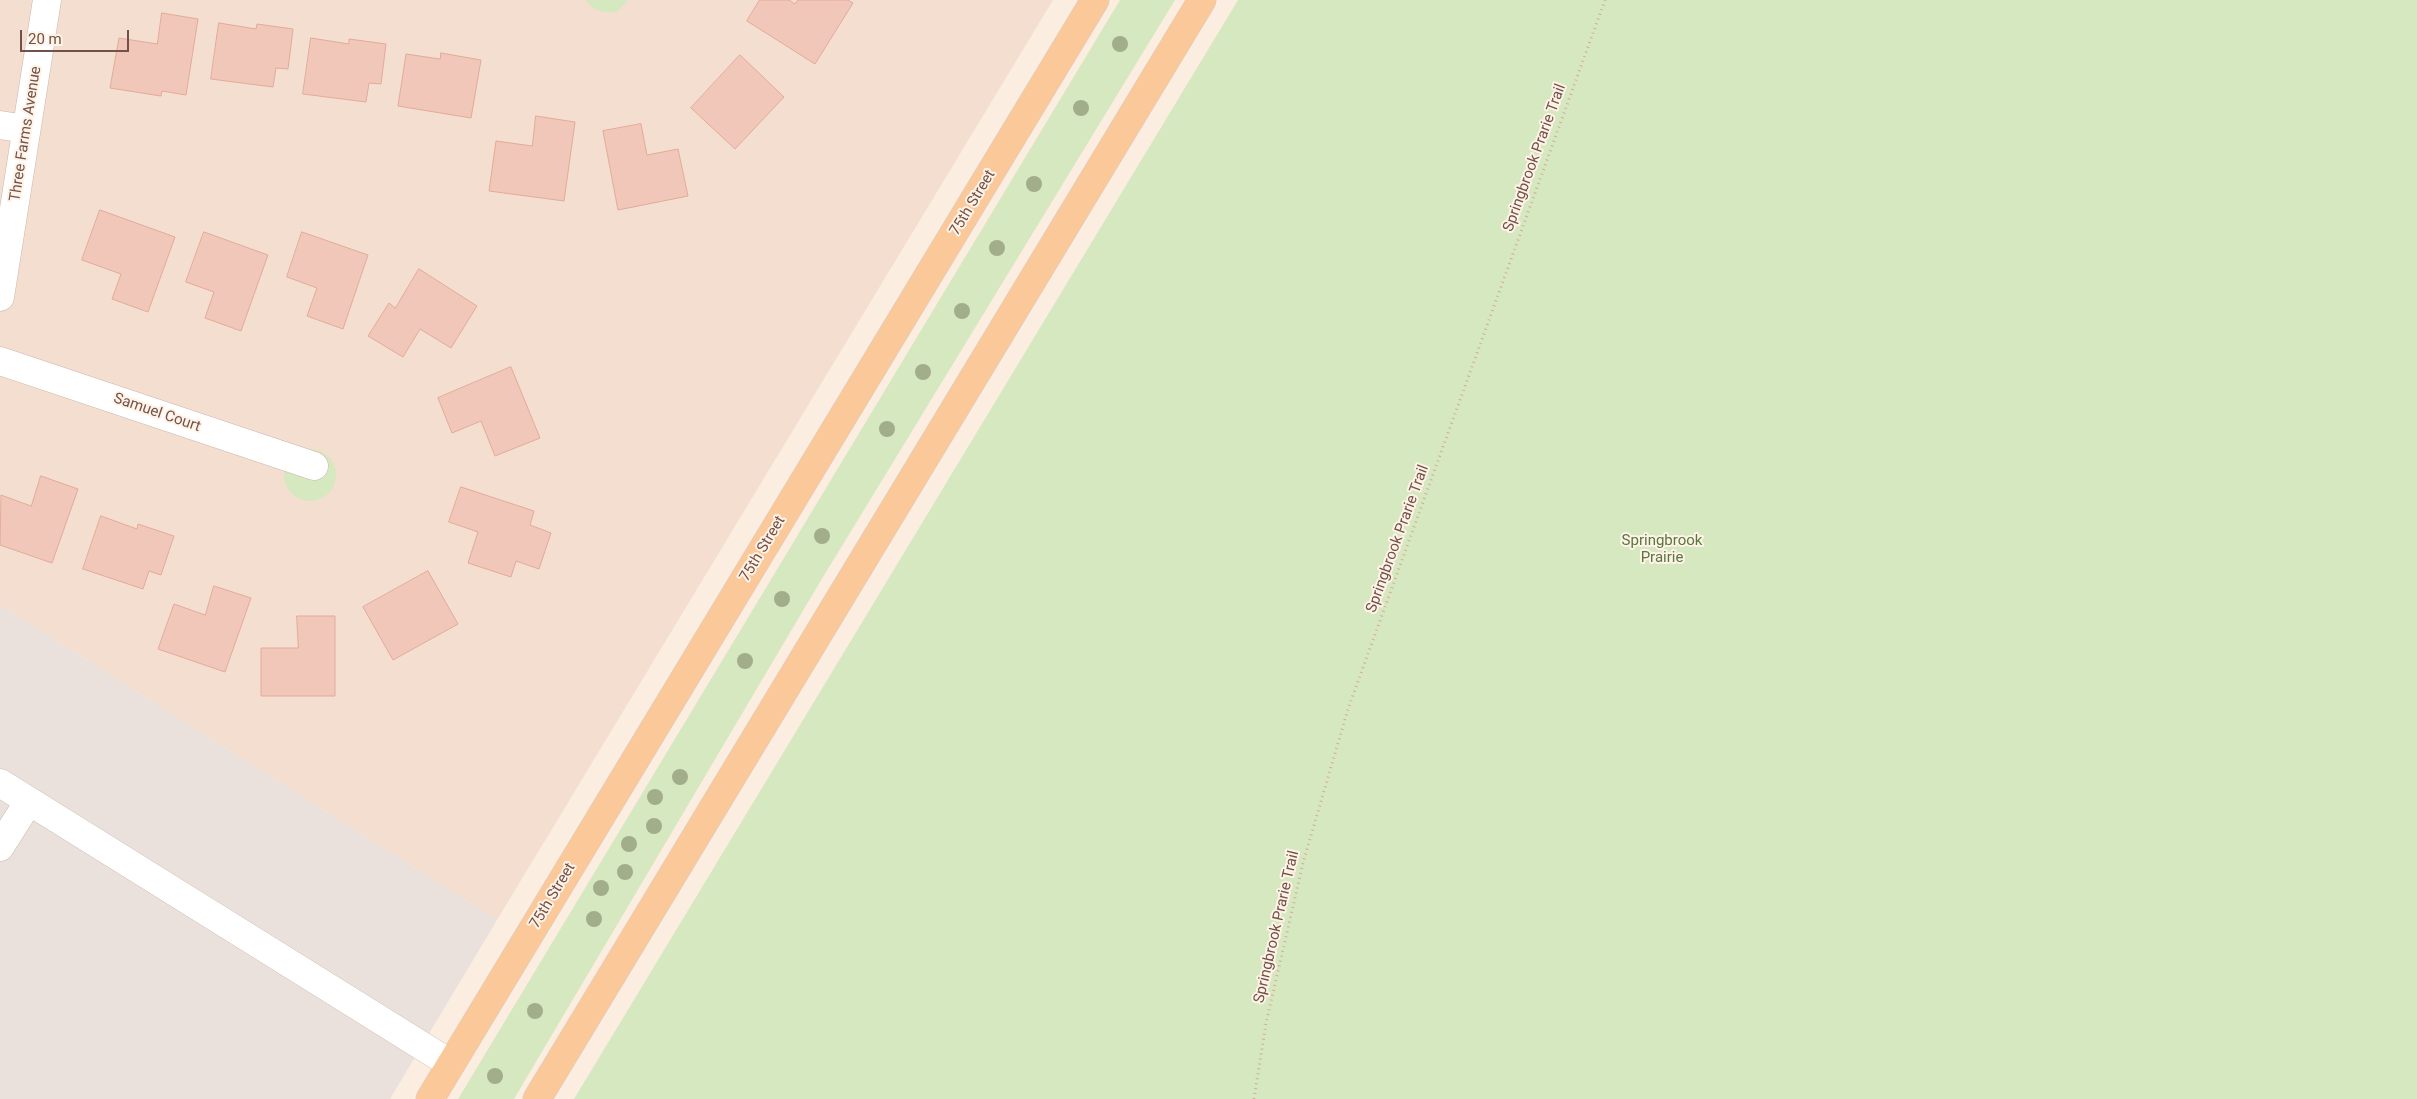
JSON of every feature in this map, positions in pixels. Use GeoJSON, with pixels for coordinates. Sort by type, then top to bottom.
{"type":"FeatureCollection","features":[{"type":"Feature","properties":{"kind":"main road","name":"75th Street"},"geometry":{"type":"LineString","coordinates":[[430,1099],[1096,0]]}},
{"type":"Feature","properties":{"kind":"main road"},"geometry":{"type":"LineString","coordinates":[[537,1099],[1202,0]]}},
{"type":"Feature","properties":{"kind":"street","name":"Three Farms Avenue"},"geometry":{"type":"LineString","coordinates":[[0,297],[13,127],[47,0]]}},
{"type":"Feature","properties":{"kind":"street","name":"Samuel Court"},"geometry":{"type":"LineString","coordinates":[[0,361],[314,466]]}},
{"type":"Feature","properties":{"kind":"street"},"geometry":{"type":"LineString","coordinates":[[0,783],[451,1064]]}},
{"type":"Feature","properties":{"kind":"street"},"geometry":{"type":"LineString","coordinates":[[0,847],[29,801]]}},
{"type":"Feature","properties":{"kind":"path","name":"Springbrook Prarie Trail"},"geometry":{"type":"LineString","coordinates":[[1254,1099],[1266,1022],[1303,863],[1348,709],[1606,0]]}},
{"type":"Feature","properties":{"kind":"shaded area"},"geometry":{"type":"Polygon","coordinates":[[[0,0],[1053,0],[497,920],[0,605],[0,0]]]}},
{"type":"Feature","properties":{"kind":"shaded area"},"geometry":{"type":"Polygon","coordinates":[[[0,605],[497,920],[390,1099],[0,1099],[0,605]]]}},
{"type":"Feature","properties":{"kind":"green space"},"geometry":{"type":"Polygon","coordinates":[[[585,0],[628,0],[617,12],[603,12],[585,0]]]}},
{"type":"Feature","properties":{"kind":"green space"},"geometry":{"type":"Polygon","coordinates":[[[1120,0],[1175,0],[820,582],[514,1099],[458,1099],[1120,0]]]}},
{"type":"Feature","properties":{"kind":"green space","name":"Springbrook Prairie"},"geometry":{"type":"Polygon","coordinates":[[[1238,0],[2417,0],[2417,1099],[574,1099],[1238,0]]]}},
{"type":"Feature","properties":{"kind":"green space"},"geometry":{"type":"Polygon","coordinates":[[[305,449],[315,449],[325,453],[332,460],[336,475],[332,490],[325,497],[315,501],[305,501],[295,497],[288,490],[284,480],[284,470],[288,460],[295,453],[305,449]]]}},
{"type":"Feature","properties":{"kind":"building"},"geometry":{"type":"Polygon","coordinates":[[[760,0],[789,0],[795,4],[798,0],[848,0],[853,3],[815,64],[747,21],[760,0]]]}},
{"type":"Feature","properties":{"kind":"building"},"geometry":{"type":"Polygon","coordinates":[[[162,13],[198,19],[186,95],[162,91],[161,96],[110,88],[119,38],[157,44],[162,13]]]}},
{"type":"Feature","properties":{"kind":"building"},"geometry":{"type":"Polygon","coordinates":[[[219,23],[256,29],[257,24],[293,29],[288,69],[276,68],[273,87],[211,79],[219,23]]]}},
{"type":"Feature","properties":{"kind":"building"},"geometry":{"type":"Polygon","coordinates":[[[311,38],[349,44],[349,39],[386,44],[381,84],[369,83],[366,102],[303,94],[311,38]]]}},
{"type":"Feature","properties":{"kind":"building"},"geometry":{"type":"Polygon","coordinates":[[[441,53],[481,60],[471,118],[398,106],[406,54],[440,59],[441,53]]]}},
{"type":"Feature","properties":{"kind":"building"},"geometry":{"type":"Polygon","coordinates":[[[740,55],[784,97],[735,149],[691,108],[740,55]]]}},
{"type":"Feature","properties":{"kind":"building"},"geometry":{"type":"Polygon","coordinates":[[[536,116],[575,122],[564,201],[489,191],[496,141],[532,146],[536,116]]]}},
{"type":"Feature","properties":{"kind":"building"},"geometry":{"type":"Polygon","coordinates":[[[641,124],[647,155],[678,149],[688,196],[618,210],[603,131],[641,124]]]}},
{"type":"Feature","properties":{"kind":"building"},"geometry":{"type":"Polygon","coordinates":[[[100,210],[175,237],[148,312],[112,299],[121,274],[82,260],[100,210]]]}},
{"type":"Feature","properties":{"kind":"building"},"geometry":{"type":"Polygon","coordinates":[[[204,232],[268,255],[241,331],[205,318],[214,292],[186,282],[204,232]]]}},
{"type":"Feature","properties":{"kind":"building"},"geometry":{"type":"Polygon","coordinates":[[[302,232],[368,255],[343,329],[307,316],[317,288],[287,277],[302,232]]]}},
{"type":"Feature","properties":{"kind":"building"},"geometry":{"type":"Polygon","coordinates":[[[419,269],[477,306],[451,348],[420,329],[403,357],[368,336],[389,303],[395,308],[419,269]]]}},
{"type":"Feature","properties":{"kind":"building"},"geometry":{"type":"Polygon","coordinates":[[[511,367],[540,438],[495,456],[481,421],[452,433],[438,398],[511,367]]]}},
{"type":"Feature","properties":{"kind":"building"},"geometry":{"type":"Polygon","coordinates":[[[41,476],[78,489],[52,563],[0,545],[1,495],[31,506],[41,476]]]}},
{"type":"Feature","properties":{"kind":"building"},"geometry":{"type":"Polygon","coordinates":[[[461,487],[534,511],[530,525],[551,533],[539,569],[516,561],[511,577],[468,563],[478,532],[449,522],[461,487]]]}},
{"type":"Feature","properties":{"kind":"building"},"geometry":{"type":"Polygon","coordinates":[[[101,516],[137,529],[138,524],[174,536],[161,575],[149,571],[143,589],[83,569],[101,516]]]}},
{"type":"Feature","properties":{"kind":"building"},"geometry":{"type":"Polygon","coordinates":[[[428,571],[458,624],[393,660],[363,607],[428,571]]]}},
{"type":"Feature","properties":{"kind":"building"},"geometry":{"type":"Polygon","coordinates":[[[214,586],[251,598],[225,672],[158,649],[174,604],[205,615],[214,586]]]}},
{"type":"Feature","properties":{"kind":"building"},"geometry":{"type":"Polygon","coordinates":[[[297,616],[335,616],[335,696],[261,696],[261,648],[298,648],[297,616]]]}}]}
